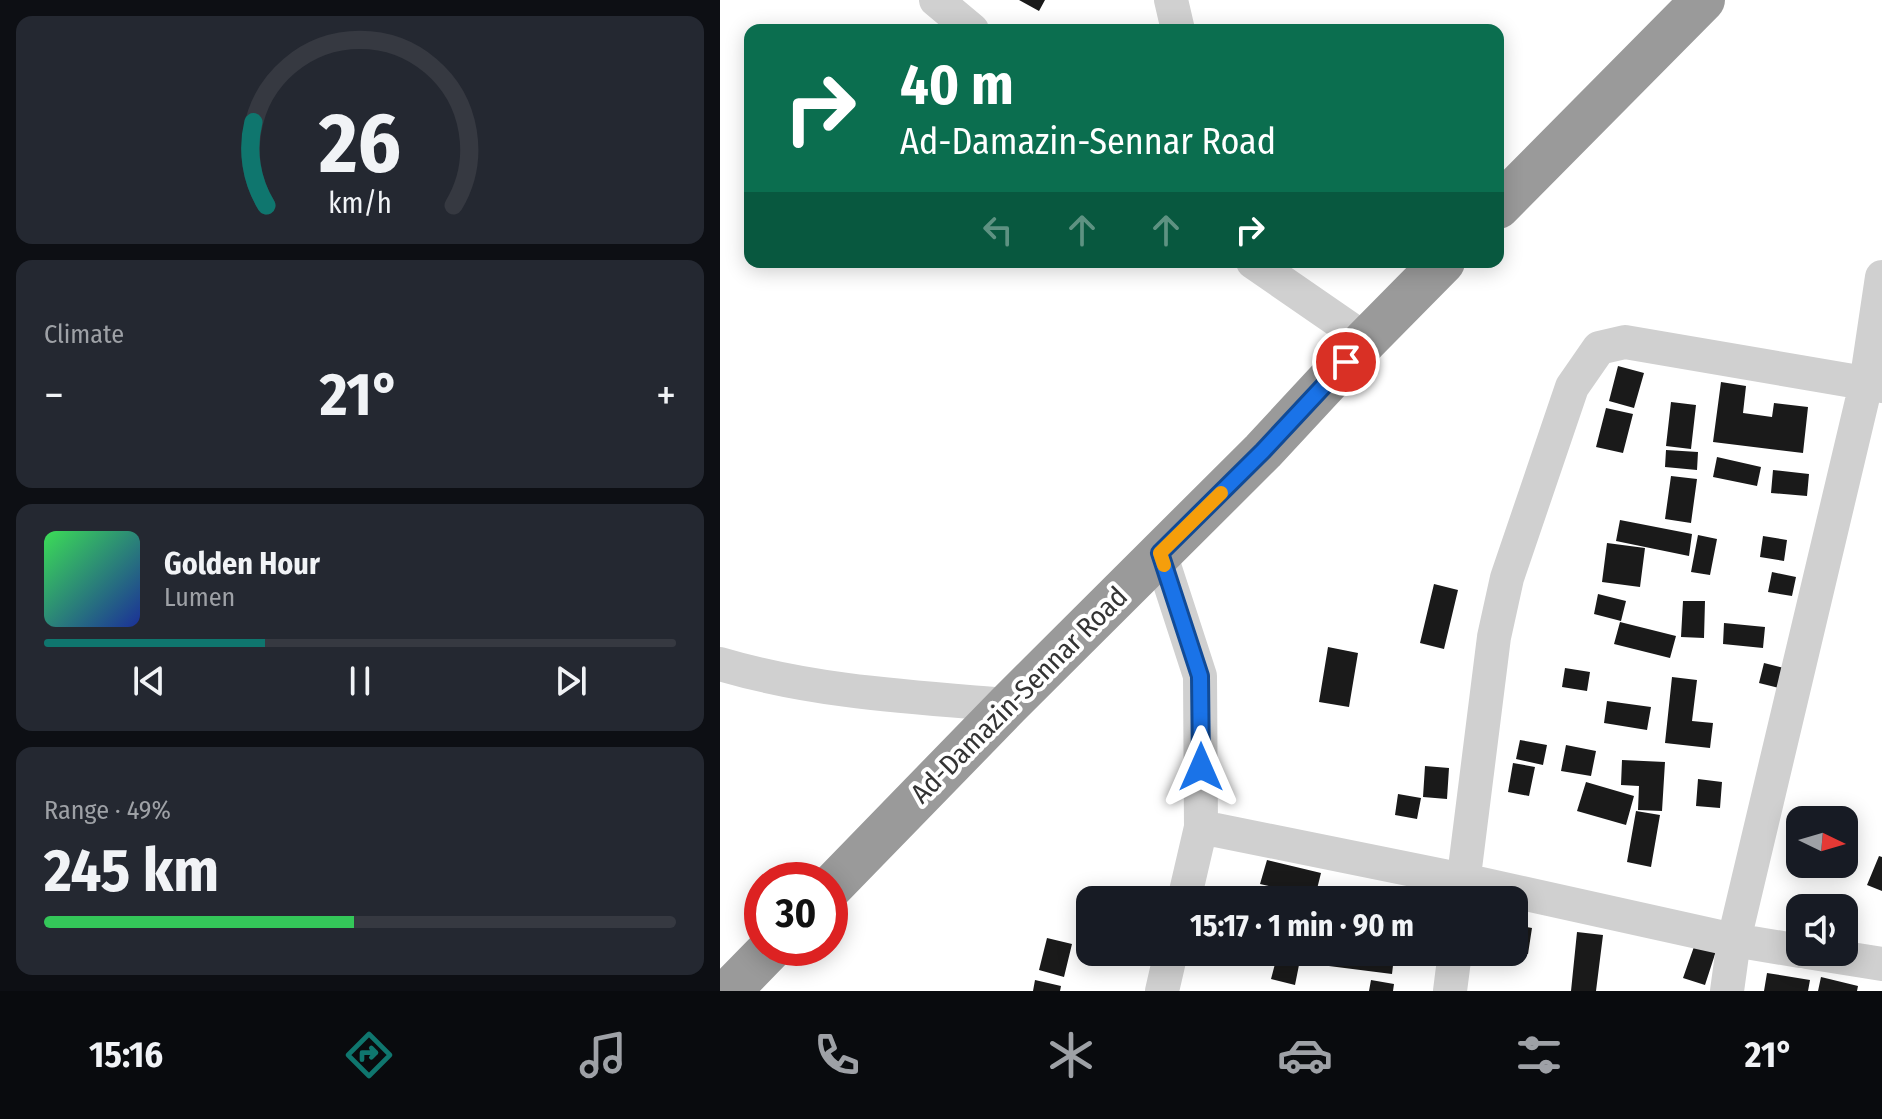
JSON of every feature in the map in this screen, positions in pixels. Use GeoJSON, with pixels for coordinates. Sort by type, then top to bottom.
{"type":"FeatureCollection","features":[{"type":"Feature","properties":{"kind":"highway"},"geometry":{"type":"LineString","coordinates":[[1504,201],[1703,0]]}},
{"type":"Feature","properties":{"kind":"highway","name":"Ad-Damazin-Sennar Road"},"geometry":{"type":"LineString","coordinates":[[848,869],[1263,451],[1437,268]]}},
{"type":"Feature","properties":{"kind":"highway"},"geometry":{"type":"LineString","coordinates":[[729,991],[753,966]]}},
{"type":"Feature","properties":{"kind":"street"},"geometry":{"type":"LineString","coordinates":[[936,0],[965,24]]}},
{"type":"Feature","properties":{"kind":"street"},"geometry":{"type":"LineString","coordinates":[[1171,0],[1177,24]]}},
{"type":"Feature","properties":{"kind":"street"},"geometry":{"type":"LineString","coordinates":[[1262,268],[1366,340]]}},
{"type":"Feature","properties":{"kind":"street"},"geometry":{"type":"LineString","coordinates":[[1727,991],[1734,940],[1874,385],[1882,277]]}},
{"type":"Feature","properties":{"kind":"street"},"geometry":{"type":"LineString","coordinates":[[1463,886],[1494,637],[1507,578],[1572,387],[1599,348],[1625,342],[1874,385]]}},
{"type":"Feature","properties":{"kind":"street"},"geometry":{"type":"LineString","coordinates":[[1160,553],[1200,676],[1201,827],[1187,886]]}},
{"type":"Feature","properties":{"kind":"street"},"geometry":{"type":"LineString","coordinates":[[720,664],[760,676],[822,688],[1008,705]]}},
{"type":"Feature","properties":{"kind":"street"},"geometry":{"type":"LineString","coordinates":[[1201,827],[1445,886]]}},
{"type":"Feature","properties":{"kind":"street"},"geometry":{"type":"LineString","coordinates":[[1528,902],[1786,949]]}},
{"type":"Feature","properties":{"kind":"street"},"geometry":{"type":"LineString","coordinates":[[1858,960],[1882,964]]}},
{"type":"Feature","properties":{"kind":"street"},"geometry":{"type":"LineString","coordinates":[[1162,991],[1168,966]]}},
{"type":"Feature","properties":{"kind":"street"},"geometry":{"type":"LineString","coordinates":[[1450,991],[1453,966]]}},
{"type":"Feature","properties":{"kind":"building"},"geometry":{"type":"Polygon","coordinates":[[[1019,0],[1045,0],[1039,11],[1019,0]]]}},
{"type":"Feature","properties":{"kind":"building"},"geometry":{"type":"Polygon","coordinates":[[[1618,366],[1644,373],[1634,408],[1609,401],[1618,366]]]}},
{"type":"Feature","properties":{"kind":"building"},"geometry":{"type":"Polygon","coordinates":[[[1721,382],[1746,386],[1743,413],[1772,417],[1774,403],[1808,407],[1803,453],[1713,442],[1721,382]]]}},
{"type":"Feature","properties":{"kind":"building"},"geometry":{"type":"Polygon","coordinates":[[[1671,402],[1696,405],[1691,449],[1666,446],[1671,402]]]}},
{"type":"Feature","properties":{"kind":"building"},"geometry":{"type":"Polygon","coordinates":[[[1606,408],[1633,414],[1623,453],[1596,447],[1606,408]]]}},
{"type":"Feature","properties":{"kind":"building"},"geometry":{"type":"Polygon","coordinates":[[[1666,450],[1698,452],[1697,470],[1665,467],[1666,450]]]}},
{"type":"Feature","properties":{"kind":"building"},"geometry":{"type":"Polygon","coordinates":[[[1717,457],[1761,467],[1757,486],[1713,477],[1717,457]]]}},
{"type":"Feature","properties":{"kind":"building"},"geometry":{"type":"Polygon","coordinates":[[[1773,470],[1809,474],[1807,496],[1771,493],[1773,470]]]}},
{"type":"Feature","properties":{"kind":"building"},"geometry":{"type":"Polygon","coordinates":[[[1671,476],[1697,479],[1691,523],[1665,519],[1671,476]]]}},
{"type":"Feature","properties":{"kind":"building"},"geometry":{"type":"Polygon","coordinates":[[[1620,520],[1692,534],[1689,556],[1616,541],[1620,520]]]}},
{"type":"Feature","properties":{"kind":"building"},"geometry":{"type":"Polygon","coordinates":[[[1698,535],[1717,539],[1710,575],[1691,572],[1698,535]]]}},
{"type":"Feature","properties":{"kind":"building"},"geometry":{"type":"Polygon","coordinates":[[[1763,536],[1787,540],[1784,561],[1760,557],[1763,536]]]}},
{"type":"Feature","properties":{"kind":"building"},"geometry":{"type":"Polygon","coordinates":[[[1607,543],[1645,548],[1640,587],[1602,582],[1607,543]]]}},
{"type":"Feature","properties":{"kind":"building"},"geometry":{"type":"Polygon","coordinates":[[[1772,572],[1796,577],[1792,596],[1768,592],[1772,572]]]}},
{"type":"Feature","properties":{"kind":"building"},"geometry":{"type":"Polygon","coordinates":[[[1434,584],[1458,590],[1444,649],[1420,643],[1434,584]]]}},
{"type":"Feature","properties":{"kind":"building"},"geometry":{"type":"Polygon","coordinates":[[[1598,594],[1626,601],[1621,621],[1594,614],[1598,594]]]}},
{"type":"Feature","properties":{"kind":"building"},"geometry":{"type":"Polygon","coordinates":[[[1683,601],[1705,601],[1704,638],[1681,637],[1683,601]]]}},
{"type":"Feature","properties":{"kind":"building"},"geometry":{"type":"Polygon","coordinates":[[[1620,622],[1676,636],[1670,658],[1614,644],[1620,622]]]}},
{"type":"Feature","properties":{"kind":"building"},"geometry":{"type":"Polygon","coordinates":[[[1724,623],[1765,627],[1763,648],[1723,644],[1724,623]]]}},
{"type":"Feature","properties":{"kind":"building"},"geometry":{"type":"Polygon","coordinates":[[[1328,647],[1358,653],[1349,707],[1319,702],[1328,647]]]}},
{"type":"Feature","properties":{"kind":"building"},"geometry":{"type":"Polygon","coordinates":[[[1764,663],[1784,668],[1779,688],[1759,683],[1764,663]]]}},
{"type":"Feature","properties":{"kind":"building"},"geometry":{"type":"Polygon","coordinates":[[[1565,668],[1590,672],[1587,691],[1562,687],[1565,668]]]}},
{"type":"Feature","properties":{"kind":"building"},"geometry":{"type":"Polygon","coordinates":[[[1672,677],[1697,680],[1692,721],[1713,723],[1710,748],[1665,743],[1672,677]]]}},
{"type":"Feature","properties":{"kind":"building"},"geometry":{"type":"Polygon","coordinates":[[[1607,701],[1651,707],[1647,730],[1604,723],[1607,701]]]}},
{"type":"Feature","properties":{"kind":"building"},"geometry":{"type":"Polygon","coordinates":[[[1520,740],[1547,745],[1543,765],[1516,759],[1520,740]]]}},
{"type":"Feature","properties":{"kind":"building"},"geometry":{"type":"Polygon","coordinates":[[[1566,745],[1596,751],[1591,776],[1561,771],[1566,745]]]}},
{"type":"Feature","properties":{"kind":"building"},"geometry":{"type":"Polygon","coordinates":[[[1622,760],[1665,762],[1662,811],[1638,810],[1639,786],[1621,785],[1622,760]]]}},
{"type":"Feature","properties":{"kind":"building"},"geometry":{"type":"Polygon","coordinates":[[[1513,763],[1535,767],[1529,796],[1508,792],[1513,763]]]}},
{"type":"Feature","properties":{"kind":"building"},"geometry":{"type":"Polygon","coordinates":[[[1425,766],[1449,768],[1447,799],[1423,797],[1425,766]]]}},
{"type":"Feature","properties":{"kind":"building"},"geometry":{"type":"Polygon","coordinates":[[[1698,779],[1722,782],[1720,808],[1696,806],[1698,779]]]}},
{"type":"Feature","properties":{"kind":"building"},"geometry":{"type":"Polygon","coordinates":[[[1586,782],[1634,796],[1626,825],[1577,811],[1586,782]]]}},
{"type":"Feature","properties":{"kind":"building"},"geometry":{"type":"Polygon","coordinates":[[[1398,794],[1421,798],[1417,819],[1395,815],[1398,794]]]}},
{"type":"Feature","properties":{"kind":"building"},"geometry":{"type":"Polygon","coordinates":[[[1636,811],[1660,815],[1651,867],[1627,862],[1636,811]]]}},
{"type":"Feature","properties":{"kind":"building"},"geometry":{"type":"Polygon","coordinates":[[[1879,856],[1882,857],[1882,891],[1867,885],[1879,856]]]}},
{"type":"Feature","properties":{"kind":"building"},"geometry":{"type":"Polygon","coordinates":[[[1267,860],[1321,873],[1318,886],[1260,884],[1267,860]]]}},
{"type":"Feature","properties":{"kind":"building"},"geometry":{"type":"Polygon","coordinates":[[[1528,927],[1532,928],[1528,954],[1528,927]]]}},
{"type":"Feature","properties":{"kind":"building"},"geometry":{"type":"Polygon","coordinates":[[[1577,932],[1603,935],[1596,991],[1571,991],[1577,932]]]}},
{"type":"Feature","properties":{"kind":"building"},"geometry":{"type":"Polygon","coordinates":[[[1047,938],[1072,944],[1064,977],[1039,970],[1047,938]]]}},
{"type":"Feature","properties":{"kind":"building"},"geometry":{"type":"Polygon","coordinates":[[[1696,941],[1717,948],[1705,985],[1683,978],[1696,941]]]}},
{"type":"Feature","properties":{"kind":"building"},"geometry":{"type":"Polygon","coordinates":[[[1274,966],[1299,966],[1295,985],[1271,979],[1274,966]]]}},
{"type":"Feature","properties":{"kind":"building"},"geometry":{"type":"Polygon","coordinates":[[[1329,966],[1393,966],[1392,974],[1329,966]]]}},
{"type":"Feature","properties":{"kind":"building"},"geometry":{"type":"Polygon","coordinates":[[[1767,973],[1810,980],[1808,991],[1764,991],[1767,973]]]}},
{"type":"Feature","properties":{"kind":"building"},"geometry":{"type":"Polygon","coordinates":[[[1821,977],[1858,986],[1857,991],[1818,991],[1821,977]]]}},
{"type":"Feature","properties":{"kind":"building"},"geometry":{"type":"Polygon","coordinates":[[[1035,980],[1061,986],[1060,991],[1033,991],[1035,980]]]}},
{"type":"Feature","properties":{"kind":"building"},"geometry":{"type":"Polygon","coordinates":[[[1371,980],[1394,984],[1393,991],[1369,991],[1371,980]]]}},
{"type":"Feature","properties":{"kind":"slow traffic"},"geometry":{"type":"LineString","coordinates":[[1164,565],[1160,553],[1221,493]]}},
{"type":"Feature","properties":{"kind":"route"},"geometry":{"type":"LineString","coordinates":[[1201,767],[1200,676],[1160,553],[1263,451],[1346,362]]}}]}
